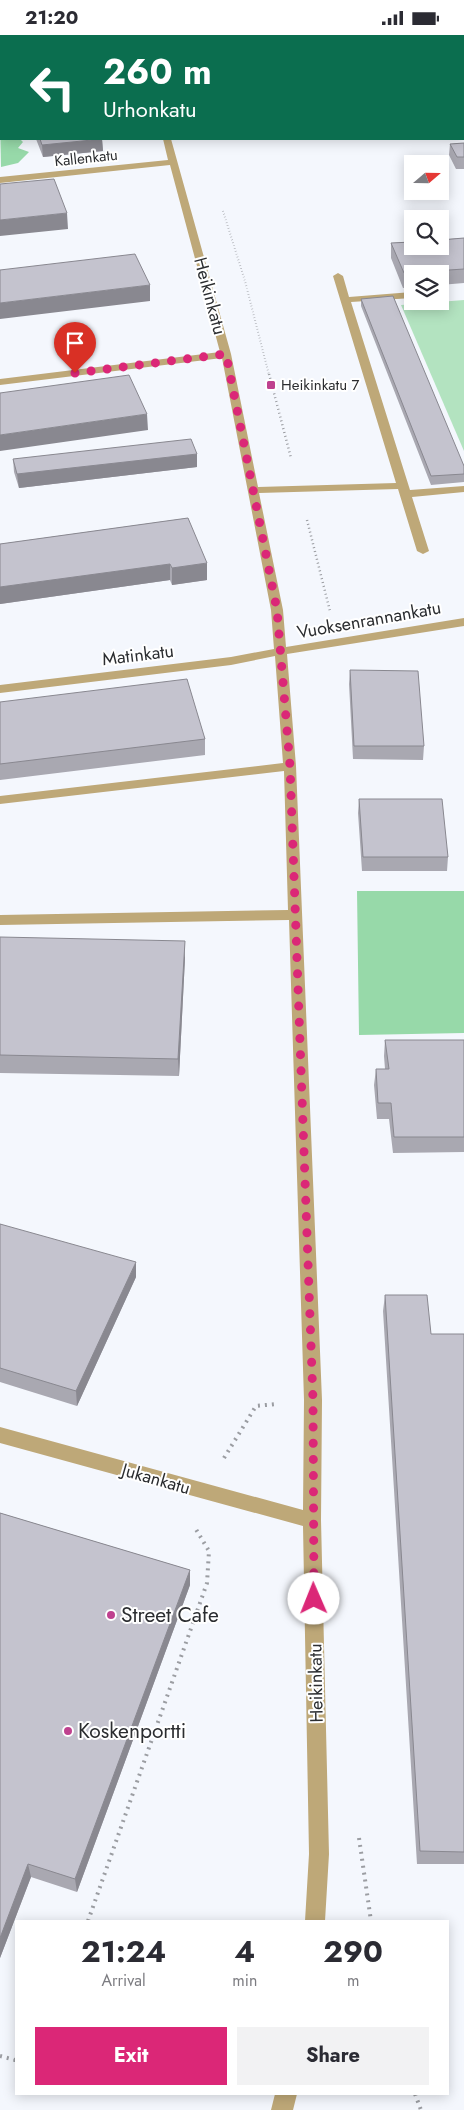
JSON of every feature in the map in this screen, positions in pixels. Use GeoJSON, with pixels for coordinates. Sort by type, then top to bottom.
{"type":"FeatureCollection","features":[{"type":"Feature","properties":{"kind":"street","name":"Heikinkatu"},"geometry":{"type":"LineString","coordinates":[[167,140],[226,354],[277,610],[290,766],[313,1400],[312,1520],[319,1854],[315,1920]]}},
{"type":"Feature","properties":{"kind":"street","name":"Kallenkatu"},"geometry":{"type":"LineString","coordinates":[[0,180],[174,162]]}},
{"type":"Feature","properties":{"kind":"street"},"geometry":{"type":"LineString","coordinates":[[338,276],[423,551]]}},
{"type":"Feature","properties":{"kind":"street"},"geometry":{"type":"LineString","coordinates":[[345,300],[404,296]]}},
{"type":"Feature","properties":{"kind":"street"},"geometry":{"type":"LineString","coordinates":[[0,382],[226,354]]}},
{"type":"Feature","properties":{"kind":"street"},"geometry":{"type":"LineString","coordinates":[[253,491],[299,489],[464,489]]}},
{"type":"Feature","properties":{"kind":"street","name":"Vuoksenrannankatu"},"geometry":{"type":"LineString","coordinates":[[280,653],[338,641],[464,621]]}},
{"type":"Feature","properties":{"kind":"street","name":"Matinkatu"},"geometry":{"type":"LineString","coordinates":[[0,689],[280,653]]}},
{"type":"Feature","properties":{"kind":"street"},"geometry":{"type":"LineString","coordinates":[[0,800],[290,766]]}},
{"type":"Feature","properties":{"kind":"street"},"geometry":{"type":"LineString","coordinates":[[0,920],[295,915]]}},
{"type":"Feature","properties":{"kind":"street","name":"Jukankatu"},"geometry":{"type":"LineString","coordinates":[[0,1435],[203,1492],[312,1520]]}},
{"type":"Feature","properties":{"kind":"street"},"geometry":{"type":"LineString","coordinates":[[282,2110],[286,2095]]}},
{"type":"Feature","properties":{"kind":"path"},"geometry":{"type":"LineString","coordinates":[[221,203],[245,281],[338,641]]}},
{"type":"Feature","properties":{"kind":"path"},"geometry":{"type":"LineString","coordinates":[[88,1920],[207,1583],[209,1551],[192,1523],[203,1492],[256,1406],[313,1400]]}},
{"type":"Feature","properties":{"kind":"path"},"geometry":{"type":"LineString","coordinates":[[0,2056],[15,2060]]}},
{"type":"Feature","properties":{"kind":"path"},"geometry":{"type":"LineString","coordinates":[[415,2095],[421,2110]]}},
{"type":"Feature","properties":{"kind":"green space"},"geometry":{"type":"Polygon","coordinates":[[[0,140],[21,140],[23,142],[18,148],[29,152],[18,163],[1,167],[0,140]]]}},
{"type":"Feature","properties":{"kind":"green space"},"geometry":{"type":"Polygon","coordinates":[[[464,300],[464,451],[401,305],[404,305],[404,310],[449,310],[449,301],[464,300]]]}},
{"type":"Feature","properties":{"kind":"green space"},"geometry":{"type":"Polygon","coordinates":[[[357,891],[464,891],[464,1033],[359,1035],[357,891]]]}},
{"type":"Feature","properties":{"kind":"building"},"geometry":{"type":"Polygon","coordinates":[[[40,140],[92,140],[42,145],[40,140]]]}},
{"type":"Feature","properties":{"kind":"building"},"geometry":{"type":"Polygon","coordinates":[[[464,143],[464,157],[457,157],[450,144],[464,143]]]}},
{"type":"Feature","properties":{"kind":"building"},"geometry":{"type":"Polygon","coordinates":[[[54,179],[67,213],[0,220],[0,184],[54,179]]]}},
{"type":"Feature","properties":{"kind":"building"},"geometry":{"type":"Polygon","coordinates":[[[464,238],[464,269],[449,270],[449,265],[404,265],[404,273],[391,243],[404,242],[404,255],[449,255],[449,239],[464,238]]]}},
{"type":"Feature","properties":{"kind":"building"},"geometry":{"type":"Polygon","coordinates":[[[135,254],[150,285],[0,303],[0,270],[135,254]]]}},
{"type":"Feature","properties":{"kind":"building"},"geometry":{"type":"Polygon","coordinates":[[[393,296],[464,466],[464,474],[431,476],[361,299],[393,296]]]}},
{"type":"Feature","properties":{"kind":"building"},"geometry":{"type":"Polygon","coordinates":[[[129,375],[147,414],[0,435],[0,393],[129,375]]]}},
{"type":"Feature","properties":{"kind":"building"},"geometry":{"type":"Polygon","coordinates":[[[191,439],[197,454],[17,474],[13,459],[191,439]]]}},
{"type":"Feature","properties":{"kind":"building"},"geometry":{"type":"Polygon","coordinates":[[[188,518],[207,563],[172,568],[170,564],[0,587],[0,544],[188,518]]]}},
{"type":"Feature","properties":{"kind":"building"},"geometry":{"type":"Polygon","coordinates":[[[350,670],[418,671],[424,746],[354,746],[350,670]]]}},
{"type":"Feature","properties":{"kind":"building"},"geometry":{"type":"Polygon","coordinates":[[[187,679],[205,739],[0,764],[0,702],[187,679]]]}},
{"type":"Feature","properties":{"kind":"building"},"geometry":{"type":"Polygon","coordinates":[[[359,799],[442,799],[448,857],[363,857],[359,799]]]}},
{"type":"Feature","properties":{"kind":"building"},"geometry":{"type":"Polygon","coordinates":[[[0,937],[185,941],[178,1059],[0,1055],[0,937]]]}},
{"type":"Feature","properties":{"kind":"building"},"geometry":{"type":"Polygon","coordinates":[[[385,1040],[464,1040],[464,1137],[394,1137],[391,1103],[378,1103],[376,1069],[389,1069],[385,1040]]]}},
{"type":"Feature","properties":{"kind":"building"},"geometry":{"type":"Polygon","coordinates":[[[0,1224],[136,1262],[76,1391],[0,1368],[0,1224]]]}},
{"type":"Feature","properties":{"kind":"building"},"geometry":{"type":"Polygon","coordinates":[[[385,1295],[427,1295],[431,1334],[464,1334],[464,1852],[420,1851],[385,1295]]]}},
{"type":"Feature","properties":{"kind":"building","name":"Koskenportti"},"geometry":{"type":"Polygon","coordinates":[[[0,1513],[190,1570],[75,1879],[28,1864],[0,1938],[0,1513]]]}},
{"type":"Feature","properties":{"kind":"place","name":"Heikinkatu 7"},"geometry":{"type":"Point","coordinates":[271,385]}},
{"type":"Feature","properties":{"kind":"place","name":"Street Cafe"},"geometry":{"type":"Point","coordinates":[111,1615]}},
{"type":"Feature","properties":{"kind":"place","name":"Koskenportti"},"geometry":{"type":"Point","coordinates":[68,1731]}},
{"type":"Feature","properties":{"kind":"route"},"geometry":{"type":"LineString","coordinates":[[75,373],[226,354],[277,610],[290,766],[313,1400],[312,1520],[314,1599]]}}]}
